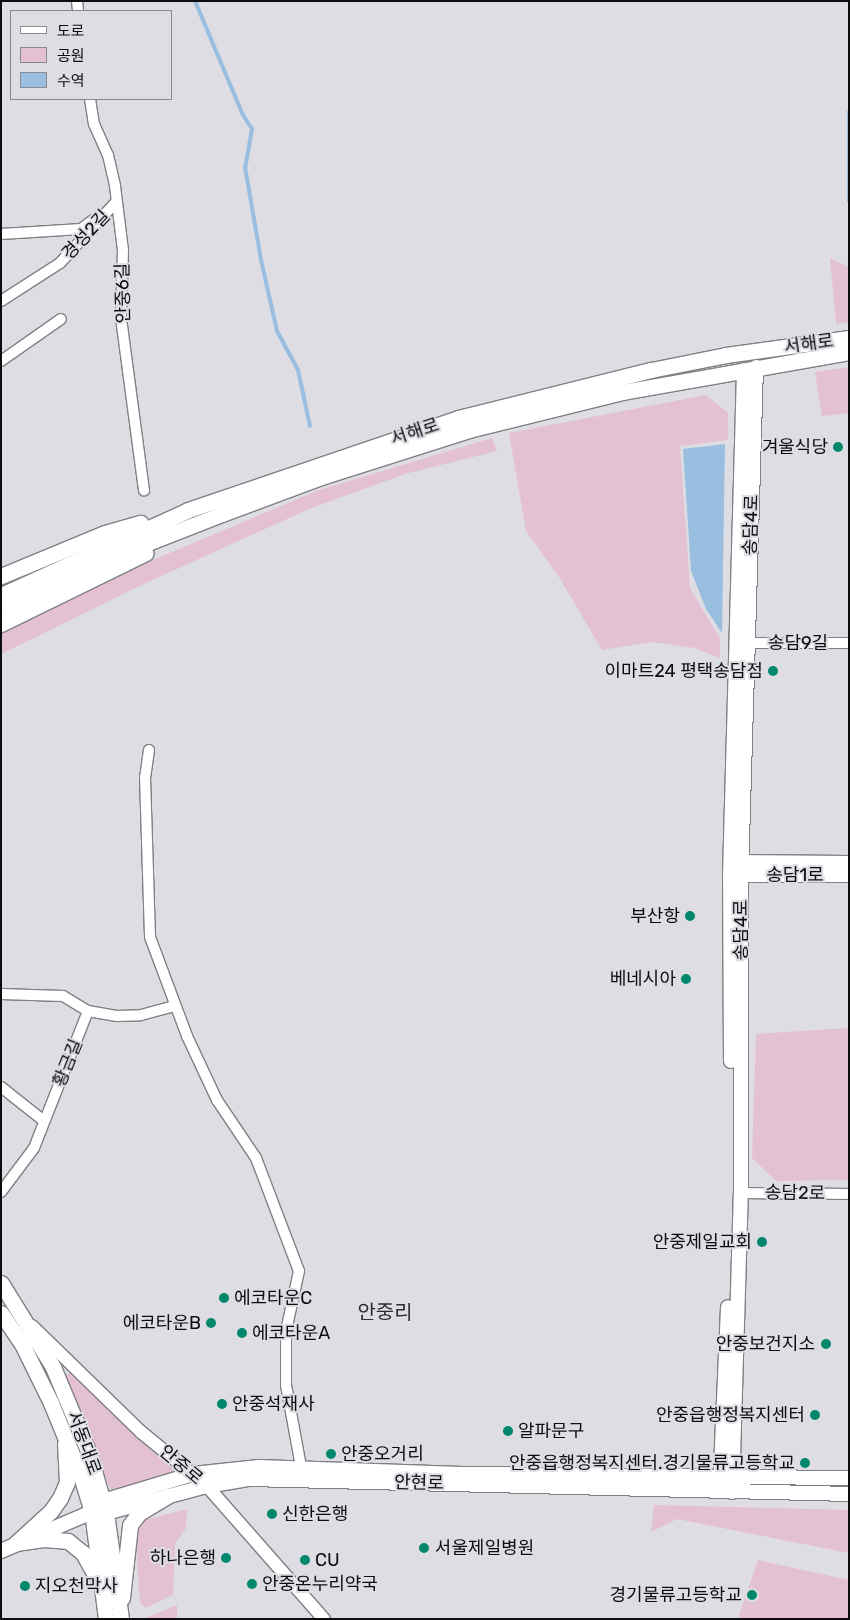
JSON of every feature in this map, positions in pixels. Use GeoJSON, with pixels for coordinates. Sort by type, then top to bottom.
{"type":"FeatureCollection","features":[{"type":"Feature","properties":{"kind":"main road","name":"서해로"},"geometry":{"type":"LineString","coordinates":[[1,595],[188,510],[449,421],[562,390],[726,355],[849,338]]}},
{"type":"Feature","properties":{"kind":"main road","name":"서해로"},"geometry":{"type":"LineString","coordinates":[[1,608],[145,544],[222,514],[321,477],[469,430],[622,392],[849,352]]}},
{"type":"Feature","properties":{"kind":"main road","name":"송담4로"},"geometry":{"type":"LineString","coordinates":[[726,1492],[732,1212],[736,869],[750,368]]}},
{"type":"Feature","properties":{"kind":"main road"},"geometry":{"type":"LineString","coordinates":[[1,576],[105,533],[188,510]]}},
{"type":"Feature","properties":{"kind":"main road"},"geometry":{"type":"LineString","coordinates":[[1,624],[222,514]]}},
{"type":"Feature","properties":{"kind":"main road","name":"송담1로"},"geometry":{"type":"LineString","coordinates":[[736,869],[849,863]]}},
{"type":"Feature","properties":{"kind":"main road","name":"송담4로"},"geometry":{"type":"LineString","coordinates":[[726,1476],[741,1193],[736,869]]}},
{"type":"Feature","properties":{"kind":"main road","name":"송담1로"},"geometry":{"type":"LineString","coordinates":[[736,869],[849,875]]}},
{"type":"Feature","properties":{"kind":"main road","name":"서동대로"},"geometry":{"type":"LineString","coordinates":[[1,1284],[27,1321],[71,1407],[100,1509],[120,1615]]}},
{"type":"Feature","properties":{"kind":"main road","name":"서동대로"},"geometry":{"type":"LineString","coordinates":[[1,1313],[22,1346],[64,1429],[100,1509],[103,1593],[106,1619]]}},
{"type":"Feature","properties":{"kind":"main road"},"geometry":{"type":"LineString","coordinates":[[16,1543],[51,1511],[62,1494],[67,1482],[64,1429]]}},
{"type":"Feature","properties":{"kind":"main road","name":"안현로"},"geometry":{"type":"LineString","coordinates":[[1,1551],[16,1543],[100,1509],[193,1474],[259,1467],[462,1474],[849,1478]]}},
{"type":"Feature","properties":{"kind":"main road","name":"안현로"},"geometry":{"type":"LineString","coordinates":[[100,1509],[167,1496],[206,1486],[259,1479],[849,1494]]}},
{"type":"Feature","properties":{"kind":"main road"},"geometry":{"type":"LineString","coordinates":[[120,1615],[130,1525],[139,1513],[167,1496]]}},
{"type":"Feature","properties":{"kind":"main road"},"geometry":{"type":"LineString","coordinates":[[16,1543],[56,1539],[72,1544],[89,1561],[103,1593]]}},
{"type":"Feature","properties":{"kind":"street","name":"안중6길"},"geometry":{"type":"LineString","coordinates":[[90,100],[94,124],[108,155],[123,250],[121,318],[144,490]]}},
{"type":"Feature","properties":{"kind":"street","name":"경성2길"},"geometry":{"type":"LineString","coordinates":[[1,234],[81,229],[116,202]]}},
{"type":"Feature","properties":{"kind":"street","name":"경성2길"},"geometry":{"type":"LineString","coordinates":[[1,301],[60,263],[116,202]]}},
{"type":"Feature","properties":{"kind":"street"},"geometry":{"type":"LineString","coordinates":[[1,361],[61,319]]}},
{"type":"Feature","properties":{"kind":"street","name":"송담9길"},"geometry":{"type":"LineString","coordinates":[[742,643],[849,643]]}},
{"type":"Feature","properties":{"kind":"street"},"geometry":{"type":"LineString","coordinates":[[149,750],[145,795],[150,937],[174,1006],[217,1100],[256,1158],[293,1248],[299,1270],[286,1331],[286,1385],[301,1467]]}},
{"type":"Feature","properties":{"kind":"street"},"geometry":{"type":"LineString","coordinates":[[1,994],[63,996],[88,1011],[117,1016],[141,1016],[174,1006]]}},
{"type":"Feature","properties":{"kind":"street","name":"황금길"},"geometry":{"type":"LineString","coordinates":[[1,1192],[34,1148],[88,1011]]}},
{"type":"Feature","properties":{"kind":"street"},"geometry":{"type":"LineString","coordinates":[[1,1087],[44,1121]]}},
{"type":"Feature","properties":{"kind":"street"},"geometry":{"type":"LineString","coordinates":[[732,1212],[741,1193]]}},
{"type":"Feature","properties":{"kind":"street","name":"송담2로"},"geometry":{"type":"LineString","coordinates":[[741,1193],[849,1194]]}},
{"type":"Feature","properties":{"kind":"street","name":"안중로"},"geometry":{"type":"LineString","coordinates":[[27,1321],[106,1398],[206,1486],[324,1619]]}},
{"type":"Feature","properties":{"kind":"green space"},"geometry":{"type":"Polygon","coordinates":[[[830,258],[849,267],[849,322],[836,324],[830,258]]]}},
{"type":"Feature","properties":{"kind":"green space"},"geometry":{"type":"Polygon","coordinates":[[[849,367],[849,413],[822,416],[815,372],[849,367]]]}},
{"type":"Feature","properties":{"kind":"green space"},"geometry":{"type":"Polygon","coordinates":[[[706,395],[728,413],[728,440],[680,446],[690,588],[720,639],[720,658],[695,648],[652,642],[602,650],[559,577],[526,531],[509,433],[706,395]]]}},
{"type":"Feature","properties":{"kind":"green space"},"geometry":{"type":"Polygon","coordinates":[[[492,438],[497,451],[405,474],[309,509],[146,583],[1,654],[1,634],[141,565],[319,490],[492,438]]]}},
{"type":"Feature","properties":{"kind":"green space"},"geometry":{"type":"Polygon","coordinates":[[[849,1028],[849,1180],[776,1181],[752,1158],[756,1034],[849,1028]]]}},
{"type":"Feature","properties":{"kind":"green space"},"geometry":{"type":"Polygon","coordinates":[[[71,1372],[141,1441],[176,1472],[112,1494],[64,1375],[71,1372]]]}},
{"type":"Feature","properties":{"kind":"green space"},"geometry":{"type":"Polygon","coordinates":[[[654,1505],[849,1510],[849,1553],[677,1519],[651,1532],[654,1505]]]}},
{"type":"Feature","properties":{"kind":"green space"},"geometry":{"type":"Polygon","coordinates":[[[187,1509],[186,1528],[175,1544],[173,1595],[146,1608],[140,1603],[136,1543],[140,1529],[145,1520],[187,1509]]]}},
{"type":"Feature","properties":{"kind":"green space"},"geometry":{"type":"Polygon","coordinates":[[[758,1560],[849,1580],[849,1619],[738,1619],[758,1560]]]}},
{"type":"Feature","properties":{"kind":"green space"},"geometry":{"type":"Polygon","coordinates":[[[177,1605],[177,1619],[145,1619],[145,1618],[177,1605]]]}},
{"type":"Feature","properties":{"kind":"water"},"geometry":{"type":"Polygon","coordinates":[[[725,444],[722,633],[706,609],[691,571],[683,449],[725,444]]]}},
{"type":"Feature","properties":{"kind":"waterway"},"geometry":{"type":"LineString","coordinates":[[195,1],[243,115],[252,129],[245,167],[261,260],[277,331],[298,370],[310,426]]}},
{"type":"Feature","properties":{"kind":"waterway"},"geometry":{"type":"LineString","coordinates":[[849,112],[849,201]]}},
{"type":"Feature","properties":{"kind":"place","name":"겨울식당"},"geometry":{"type":"Point","coordinates":[838,447]}},
{"type":"Feature","properties":{"kind":"place","name":"이마트24 평택송담점"},"geometry":{"type":"Point","coordinates":[773,671]}},
{"type":"Feature","properties":{"kind":"place","name":"부산항"},"geometry":{"type":"Point","coordinates":[690,916]}},
{"type":"Feature","properties":{"kind":"place","name":"베네시아"},"geometry":{"type":"Point","coordinates":[686,979]}},
{"type":"Feature","properties":{"kind":"place","name":"안중제일교회"},"geometry":{"type":"Point","coordinates":[762,1242]}},
{"type":"Feature","properties":{"kind":"place","name":"에코타운C"},"geometry":{"type":"Point","coordinates":[224,1298]}},
{"type":"Feature","properties":{"kind":"place","name":"에코타운B"},"geometry":{"type":"Point","coordinates":[211,1323]}},
{"type":"Feature","properties":{"kind":"place","name":"에코타운A"},"geometry":{"type":"Point","coordinates":[242,1333]}},
{"type":"Feature","properties":{"kind":"place","name":"안중보건지소"},"geometry":{"type":"Point","coordinates":[826,1344]}},
{"type":"Feature","properties":{"kind":"place","name":"안중석재사"},"geometry":{"type":"Point","coordinates":[222,1404]}},
{"type":"Feature","properties":{"kind":"place","name":"안중읍행정복지센터"},"geometry":{"type":"Point","coordinates":[815,1415]}},
{"type":"Feature","properties":{"kind":"place","name":"알파문구"},"geometry":{"type":"Point","coordinates":[508,1431]}},
{"type":"Feature","properties":{"kind":"place","name":"안중오거리"},"geometry":{"type":"Point","coordinates":[331,1454]}},
{"type":"Feature","properties":{"kind":"place","name":"안중읍행정복지센터.경기물류고등학교"},"geometry":{"type":"Point","coordinates":[805,1463]}},
{"type":"Feature","properties":{"kind":"place","name":"신한은행"},"geometry":{"type":"Point","coordinates":[272,1514]}},
{"type":"Feature","properties":{"kind":"place","name":"서울제일병원"},"geometry":{"type":"Point","coordinates":[424,1548]}},
{"type":"Feature","properties":{"kind":"place","name":"하나은행"},"geometry":{"type":"Point","coordinates":[226,1558]}},
{"type":"Feature","properties":{"kind":"place","name":"CU"},"geometry":{"type":"Point","coordinates":[305,1560]}},
{"type":"Feature","properties":{"kind":"place","name":"안중온누리약국"},"geometry":{"type":"Point","coordinates":[252,1584]}},
{"type":"Feature","properties":{"kind":"place","name":"지오천막사"},"geometry":{"type":"Point","coordinates":[25,1586]}},
{"type":"Feature","properties":{"kind":"place","name":"경기물류고등학교"},"geometry":{"type":"Point","coordinates":[752,1595]}},
{"type":"Feature","properties":{"kind":"district","name":"안중리"},"geometry":{"type":"Point","coordinates":[385,1312]}}]}
